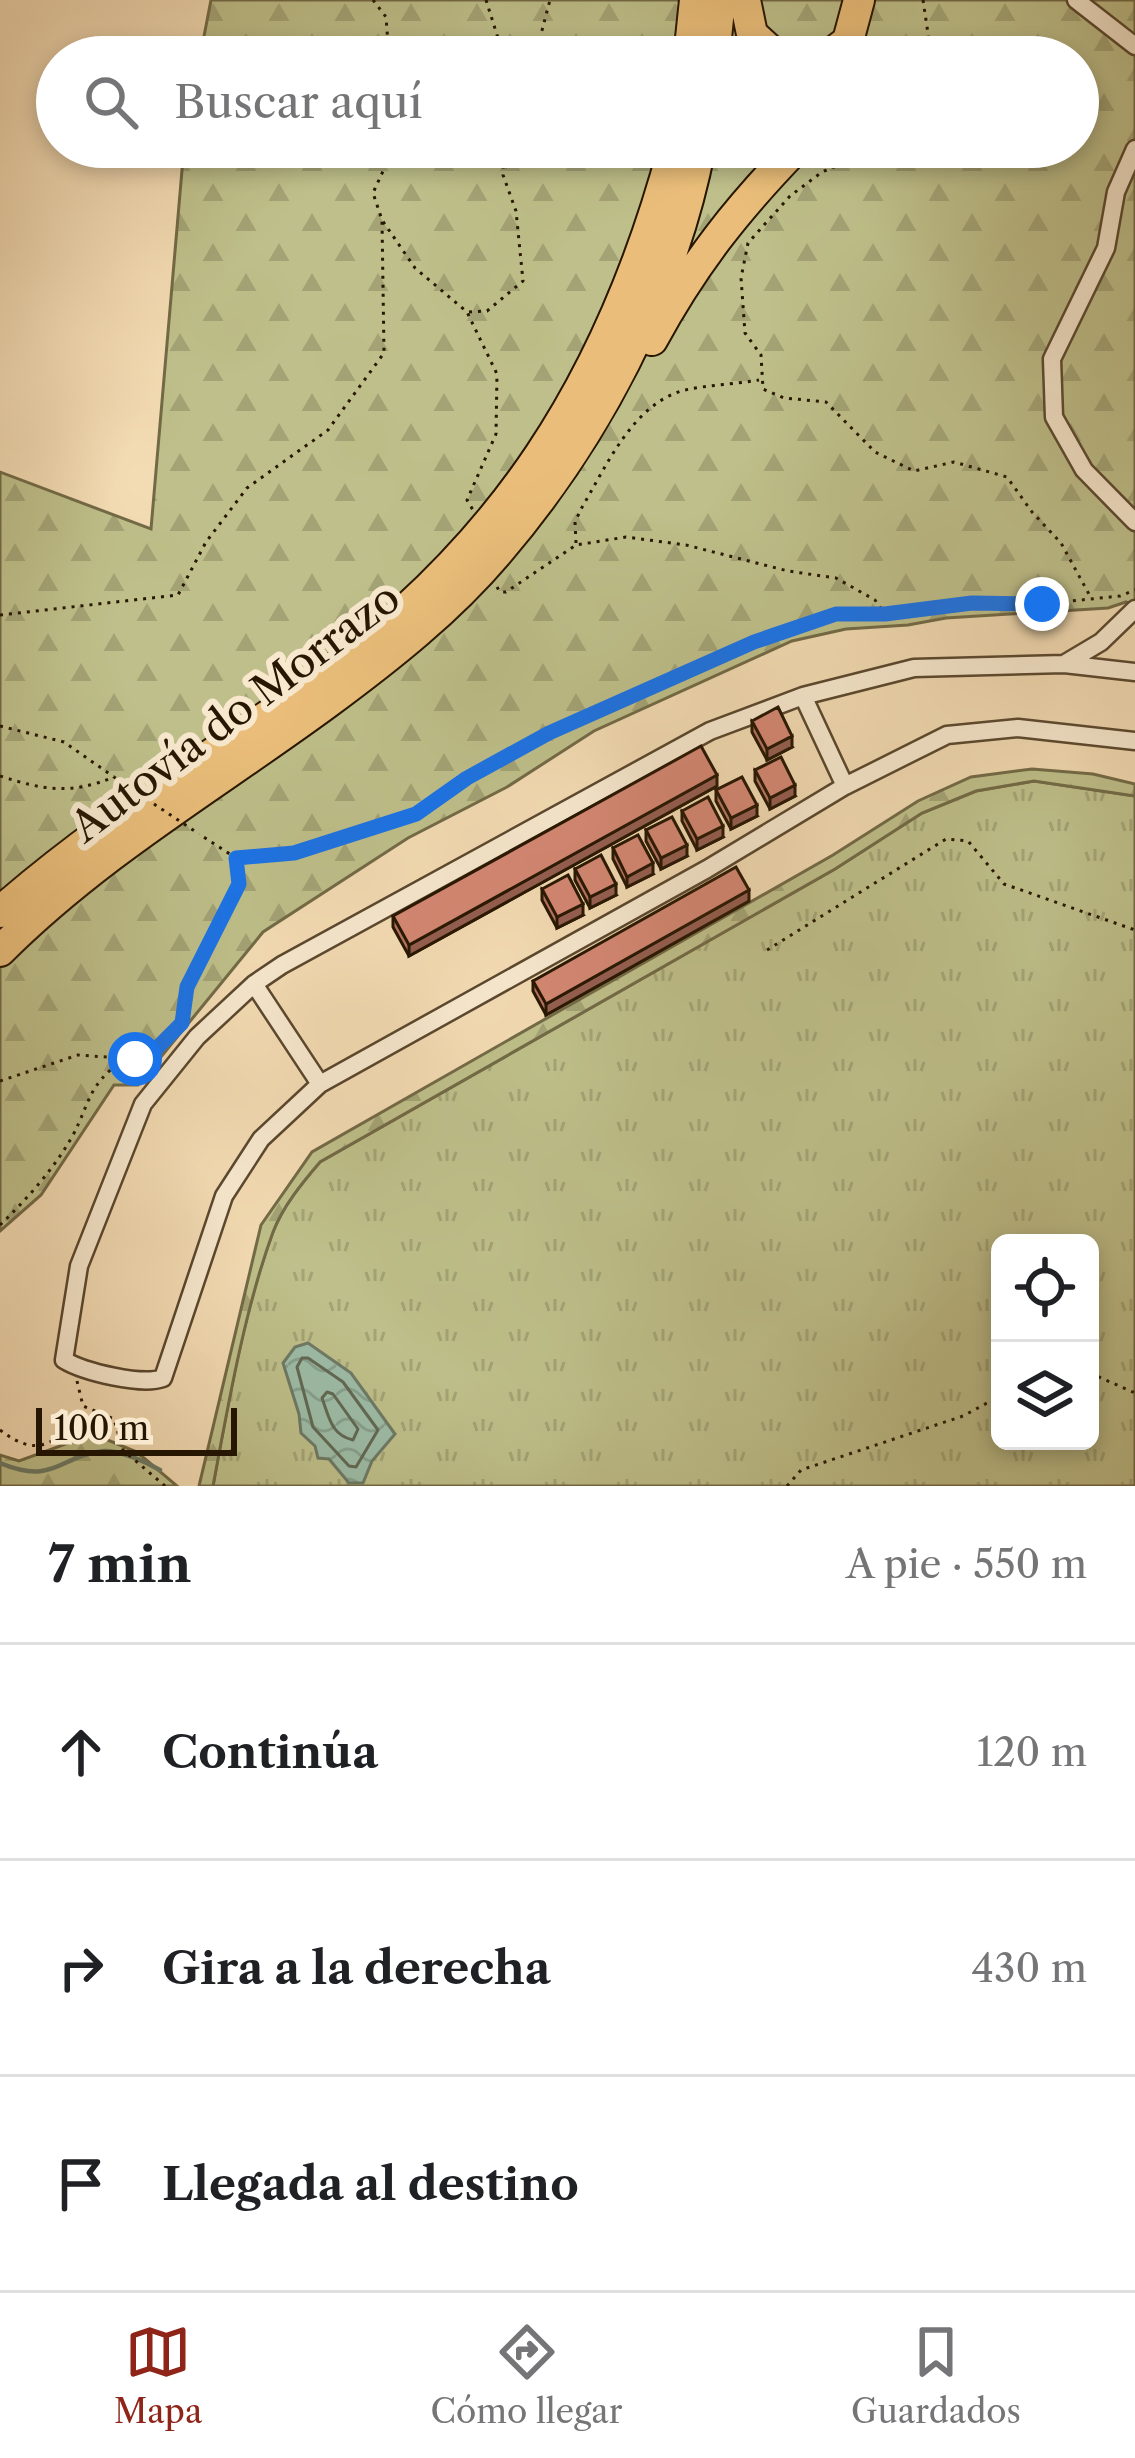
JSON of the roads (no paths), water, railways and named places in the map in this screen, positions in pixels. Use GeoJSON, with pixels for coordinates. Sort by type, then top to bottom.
{"type":"FeatureCollection","features":[{"type":"Feature","properties":{"kind":"highway"},"geometry":{"type":"LineString","coordinates":[[691,36],[695,0]]}},
{"type":"Feature","properties":{"kind":"highway"},"geometry":{"type":"LineString","coordinates":[[716,36],[720,0]]}},
{"type":"Feature","properties":{"kind":"highway"},"geometry":{"type":"LineString","coordinates":[[746,0],[754,36]]}},
{"type":"Feature","properties":{"kind":"highway"},"geometry":{"type":"LineString","coordinates":[[849,36],[859,0]]}},
{"type":"Feature","properties":{"kind":"highway"},"geometry":{"type":"LineString","coordinates":[[862,36],[870,0]]}},
{"type":"Feature","properties":{"kind":"highway","name":"Autovía do Morrazo"},"geometry":{"type":"LineString","coordinates":[[0,912],[54,864],[356,651],[474,544],[517,490],[587,380],[625,300],[668,168]]}},
{"type":"Feature","properties":{"kind":"highway","name":"Autovía do Morrazo"},"geometry":{"type":"LineString","coordinates":[[0,951],[127,842],[377,666],[462,590],[502,565],[614,379],[658,284],[694,168]]}},
{"type":"Feature","properties":{"kind":"highway"},"geometry":{"type":"LineString","coordinates":[[502,565],[558,493],[620,400],[696,263],[777,168]]}},
{"type":"Feature","properties":{"kind":"street"},"geometry":{"type":"LineString","coordinates":[[1076,0],[1135,46]]}},
{"type":"Feature","properties":{"kind":"street"},"geometry":{"type":"LineString","coordinates":[[1135,149],[1116,192],[1106,248],[1052,358],[1054,417],[1084,470],[1135,522]]}},
{"type":"Feature","properties":{"kind":"street"},"geometry":{"type":"LineString","coordinates":[[1064,664],[1101,642],[1135,608]]}},
{"type":"Feature","properties":{"kind":"street"},"geometry":{"type":"LineString","coordinates":[[1135,672],[1064,664],[914,668],[803,696],[710,731],[282,965],[197,1037],[142,1104],[79,1266],[64,1360],[76,1367],[149,1383],[163,1378],[224,1196],[261,1139],[320,1084],[707,869],[845,786],[947,735],[1018,728],[1135,741]]}},
{"type":"Feature","properties":{"kind":"street"},"geometry":{"type":"LineString","coordinates":[[803,696],[845,786]]}},
{"type":"Feature","properties":{"kind":"street"},"geometry":{"type":"LineString","coordinates":[[254,984],[320,1084]]}},
{"type":"Feature","properties":{"kind":"water"},"geometry":{"type":"Polygon","coordinates":[[[308,1343],[351,1373],[395,1434],[372,1461],[363,1483],[349,1483],[329,1459],[318,1458],[315,1446],[301,1433],[283,1363],[295,1347],[308,1343]]]}},
{"type":"Feature","properties":{"kind":"waterway"},"geometry":{"type":"LineString","coordinates":[[0,1463],[46,1470],[110,1451],[160,1470]]}}]}
